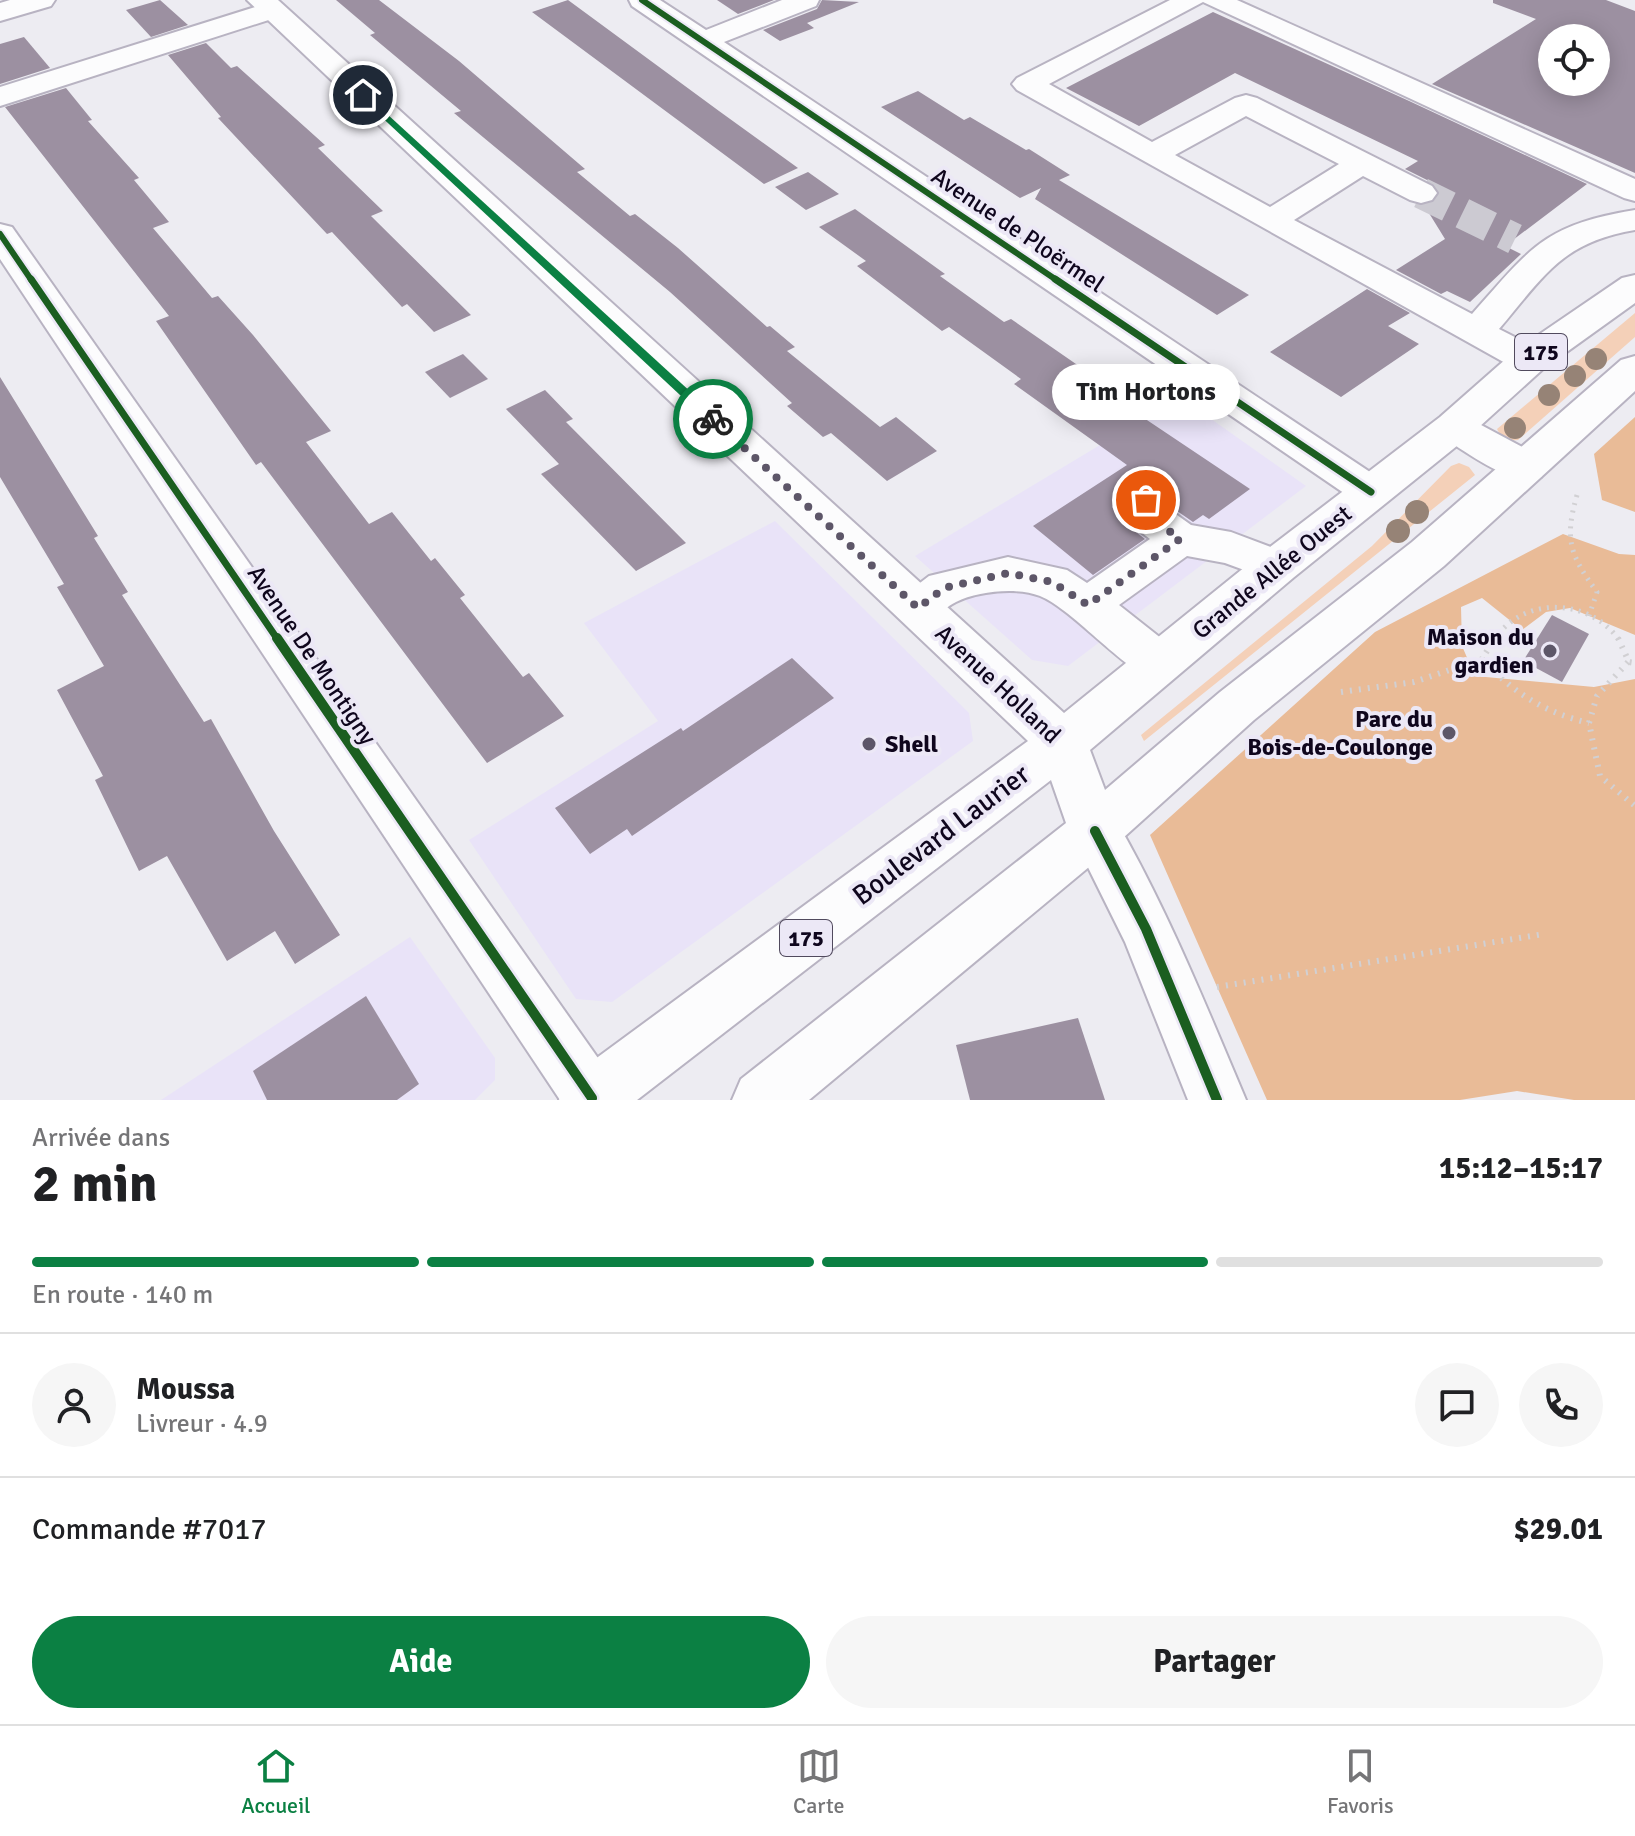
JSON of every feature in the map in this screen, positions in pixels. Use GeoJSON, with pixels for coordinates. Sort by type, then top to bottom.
{"type":"FeatureCollection","features":[{"type":"Feature","properties":{"kind":"main road"},"geometry":{"type":"LineString","coordinates":[[0,12],[41,0]]}},
{"type":"Feature","properties":{"kind":"main road","name":"Avenue Holland"},"geometry":{"type":"LineString","coordinates":[[266,5],[1063,743],[1095,831]]}},
{"type":"Feature","properties":{"kind":"main road","name":"Grande Allée Ouest"},"geometry":{"type":"LineString","coordinates":[[1063,743],[1277,566],[1454,427],[1529,360],[1635,286]]}},
{"type":"Feature","properties":{"kind":"main road"},"geometry":{"type":"LineString","coordinates":[[762,1100],[1095,831],[1237,706],[1428,554],[1635,369]]}},
{"type":"Feature","properties":{"kind":"main road","name":"Boulevard Laurier"},"geometry":{"type":"LineString","coordinates":[[590,1099],[1063,743]]}},
{"type":"Feature","properties":{"kind":"street","name":"Avenue de Ploërmel"},"geometry":{"type":"LineString","coordinates":[[642,0],[1371,492]]}},
{"type":"Feature","properties":{"kind":"street"},"geometry":{"type":"LineString","coordinates":[[703,41],[806,0]]}},
{"type":"Feature","properties":{"kind":"street"},"geometry":{"type":"LineString","coordinates":[[1191,0],[1027,84],[1529,360]]}},
{"type":"Feature","properties":{"kind":"street"},"geometry":{"type":"LineString","coordinates":[[1215,0],[1635,191]]}},
{"type":"Feature","properties":{"kind":"street"},"geometry":{"type":"LineString","coordinates":[[0,97],[266,5]]}},
{"type":"Feature","properties":{"kind":"street"},"geometry":{"type":"LineString","coordinates":[[1152,155],[1246,104],[1421,193]]}},
{"type":"Feature","properties":{"kind":"street"},"geometry":{"type":"LineString","coordinates":[[1271,220],[1362,163]]}},
{"type":"Feature","properties":{"kind":"street"},"geometry":{"type":"LineString","coordinates":[[1477,332],[1553,245],[1595,226],[1635,220]]}},
{"type":"Feature","properties":{"kind":"street","name":"Avenue De Montigny"},"geometry":{"type":"LineString","coordinates":[[0,234],[590,1099]]}},
{"type":"Feature","properties":{"kind":"street"},"geometry":{"type":"LineString","coordinates":[[1515,239],[1553,245]]}},
{"type":"Feature","properties":{"kind":"street"},"geometry":{"type":"LineString","coordinates":[[1454,427],[1527,467]]}},
{"type":"Feature","properties":{"kind":"street"},"geometry":{"type":"LineString","coordinates":[[1134,507],[1180,539],[1231,548],[1277,566]]}},
{"type":"Feature","properties":{"kind":"street"},"geometry":{"type":"LineString","coordinates":[[1088,605],[1180,539]]}},
{"type":"Feature","properties":{"kind":"street"},"geometry":{"type":"LineString","coordinates":[[1030,577],[1065,552]]}},
{"type":"Feature","properties":{"kind":"street"},"geometry":{"type":"LineString","coordinates":[[918,608],[944,588],[1008,573],[1030,577],[1052,582],[1088,605],[1160,663]]}},
{"type":"Feature","properties":{"kind":"street","name":"Avenue Holland"},"geometry":{"type":"LineString","coordinates":[[1095,831],[1181,1011],[1217,1100]]}},
{"type":"Feature","properties":{"kind":"path"},"geometry":{"type":"LineString","coordinates":[[1577,495],[1566,530],[1576,563],[1597,592],[1589,616]]}},
{"type":"Feature","properties":{"kind":"path"},"geometry":{"type":"LineString","coordinates":[[1341,692],[1414,682],[1482,659],[1501,629],[1538,607],[1562,605],[1608,625],[1632,662],[1597,696],[1589,723],[1600,776],[1635,806]]}},
{"type":"Feature","properties":{"kind":"path"},"geometry":{"type":"LineString","coordinates":[[1482,659],[1526,702],[1557,716],[1589,723]]}},
{"type":"Feature","properties":{"kind":"path"},"geometry":{"type":"LineString","coordinates":[[1181,1011],[1218,987],[1544,934]]}},
{"type":"Feature","properties":{"kind":"shaded area"},"geometry":{"type":"Polygon","coordinates":[[[1635,313],[1635,337],[1518,440],[1508,440],[1501,435],[1497,429],[1635,313]]]}},
{"type":"Feature","properties":{"kind":"shaded area"},"geometry":{"type":"Polygon","coordinates":[[[1180,397],[1306,486],[1068,666],[1032,660],[915,556],[1180,397]]]}},
{"type":"Feature","properties":{"kind":"shaded area"},"geometry":{"type":"Polygon","coordinates":[[[1635,417],[1635,512],[1602,500],[1594,454],[1635,417]]]}},
{"type":"Feature","properties":{"kind":"shaded area"},"geometry":{"type":"Polygon","coordinates":[[[1459,463],[1469,467],[1475,475],[1144,741],[1141,735],[1372,546],[1451,466],[1459,463]]]}},
{"type":"Feature","properties":{"kind":"shaded area"},"geometry":{"type":"Polygon","coordinates":[[[775,521],[969,713],[973,741],[612,1002],[576,999],[469,840],[658,721],[584,623],[775,521]]]}},
{"type":"Feature","properties":{"kind":"shaded area","name":"Parc du Bois-de-Coulonge"},"geometry":{"type":"Polygon","coordinates":[[[1563,534],[1619,554],[1635,555],[1635,635],[1570,608],[1546,612],[1522,630],[1482,598],[1461,607],[1462,646],[1475,676],[1594,687],[1635,679],[1635,1100],[1574,1100],[1517,1091],[1460,1100],[1267,1100],[1150,835],[1375,632],[1563,534]]]}},
{"type":"Feature","properties":{"kind":"shaded area"},"geometry":{"type":"Polygon","coordinates":[[[410,937],[495,1058],[495,1080],[475,1100],[161,1100],[410,937]]]}},
{"type":"Feature","properties":{"kind":"building"},"geometry":{"type":"Polygon","coordinates":[[[160,0],[188,25],[151,37],[126,10],[160,0]]]}},
{"type":"Feature","properties":{"kind":"building"},"geometry":{"type":"Polygon","coordinates":[[[336,0],[379,0],[459,61],[585,169],[577,172],[630,216],[635,214],[678,248],[767,327],[770,326],[795,347],[787,351],[880,427],[896,417],[937,451],[887,481],[831,433],[823,437],[787,406],[792,403],[670,292],[454,113],[461,111],[370,35],[375,33],[336,0]]]}},
{"type":"Feature","properties":{"kind":"building"},"geometry":{"type":"Polygon","coordinates":[[[568,0],[798,168],[764,184],[532,12],[568,0]]]}},
{"type":"Feature","properties":{"kind":"building"},"geometry":{"type":"Polygon","coordinates":[[[717,0],[774,0],[738,14],[717,0]]]}},
{"type":"Feature","properties":{"kind":"building"},"geometry":{"type":"Polygon","coordinates":[[[822,0],[859,2],[807,23],[814,28],[780,41],[763,30],[817,9],[822,0]]]}},
{"type":"Feature","properties":{"kind":"building"},"geometry":{"type":"Polygon","coordinates":[[[1493,0],[1606,0],[1635,11],[1635,173],[1432,84],[1536,19],[1493,3],[1493,0]]]}},
{"type":"Feature","properties":{"kind":"building"},"geometry":{"type":"Polygon","coordinates":[[[1213,12],[1587,184],[1505,246],[1521,254],[1470,302],[1447,291],[1441,294],[1396,270],[1445,239],[1424,205],[1434,202],[1439,191],[1433,183],[1405,169],[1418,161],[1235,73],[1139,126],[1066,88],[1213,12]]]}},
{"type":"Feature","properties":{"kind":"building"},"geometry":{"type":"Polygon","coordinates":[[[24,37],[50,68],[0,84],[0,44],[24,37]]]}},
{"type":"Feature","properties":{"kind":"building"},"geometry":{"type":"Polygon","coordinates":[[[206,43],[231,68],[237,66],[325,145],[318,148],[383,211],[371,216],[471,315],[434,332],[407,304],[402,307],[332,232],[327,234],[218,118],[221,117],[168,55],[206,43]]]}},
{"type":"Feature","properties":{"kind":"building"},"geometry":{"type":"Polygon","coordinates":[[[66,88],[92,120],[88,121],[139,178],[134,180],[169,222],[153,228],[212,298],[218,296],[253,335],[331,431],[306,442],[369,524],[392,512],[431,561],[435,558],[465,595],[460,598],[523,677],[529,673],[564,716],[487,763],[261,462],[256,465],[156,321],[169,316],[5,107],[66,88]]]}},
{"type":"Feature","properties":{"kind":"building"},"geometry":{"type":"Polygon","coordinates":[[[918,91],[964,120],[970,117],[1029,149],[1070,175],[1059,180],[1249,295],[1217,315],[1035,199],[1041,188],[1020,198],[881,107],[918,91]]]}},
{"type":"Feature","properties":{"kind":"building"},"geometry":{"type":"Polygon","coordinates":[[[808,172],[839,194],[806,210],[775,187],[808,172]]]}},
{"type":"Feature","properties":{"kind":"building"},"geometry":{"type":"Polygon","coordinates":[[[855,209],[945,274],[940,276],[1004,322],[1011,319],[1128,400],[1123,404],[1250,489],[1209,519],[1203,515],[1193,522],[1167,504],[1169,498],[1161,487],[1145,482],[1120,492],[1112,507],[1119,519],[1145,539],[1093,575],[1033,526],[1127,465],[1014,384],[1021,379],[949,327],[942,331],[857,266],[866,261],[819,227],[855,209]]]}},
{"type":"Feature","properties":{"kind":"building"},"geometry":{"type":"Polygon","coordinates":[[[1367,289],[1410,313],[1388,326],[1419,344],[1341,397],[1270,352],[1367,289]]]}},
{"type":"Feature","properties":{"kind":"building"},"geometry":{"type":"Polygon","coordinates":[[[463,354],[488,379],[450,398],[425,372],[463,354]]]}},
{"type":"Feature","properties":{"kind":"building"},"geometry":{"type":"Polygon","coordinates":[[[0,377],[98,536],[94,538],[128,592],[122,595],[204,722],[211,719],[274,831],[340,935],[295,964],[275,931],[227,961],[167,856],[139,871],[95,780],[103,776],[57,690],[104,666],[57,587],[64,584],[0,477],[0,377]]]}},
{"type":"Feature","properties":{"kind":"building"},"geometry":{"type":"Polygon","coordinates":[[[545,390],[573,419],[566,422],[686,543],[636,571],[541,474],[559,464],[506,409],[545,390]]]}},
{"type":"Feature","properties":{"kind":"building","name":"Maison du gardien"},"geometry":{"type":"Polygon","coordinates":[[[1552,615],[1589,634],[1562,682],[1523,661],[1552,615]]]}},
{"type":"Feature","properties":{"kind":"building"},"geometry":{"type":"Polygon","coordinates":[[[792,658],[834,698],[632,836],[627,829],[590,854],[555,808],[681,728],[683,731],[792,658]]]}},
{"type":"Feature","properties":{"kind":"building"},"geometry":{"type":"Polygon","coordinates":[[[366,996],[419,1084],[397,1100],[267,1100],[253,1071],[366,996]]]}},
{"type":"Feature","properties":{"kind":"building"},"geometry":{"type":"Polygon","coordinates":[[[1078,1018],[1105,1100],[970,1100],[956,1045],[1078,1018]]]}},
{"type":"Feature","properties":{"kind":"tunnel"},"geometry":{"type":"LineString","coordinates":[[1421,193],[1515,239]]}},
{"type":"Feature","properties":{"kind":"cycle path"},"geometry":{"type":"LineString","coordinates":[[642,0],[1371,492]]}},
{"type":"Feature","properties":{"kind":"cycle path"},"geometry":{"type":"LineString","coordinates":[[0,234],[592,1098]]}},
{"type":"Feature","properties":{"kind":"cycle path"},"geometry":{"type":"LineString","coordinates":[[1095,831],[1146,929],[1217,1100]]}},
{"type":"Feature","properties":{"kind":"way so far"},"geometry":{"type":"LineString","coordinates":[[713,419],[918,608],[944,588],[1008,573],[1052,582],[1088,605],[1180,539],[1135,506],[1146,500]]}},
{"type":"Feature","properties":{"kind":"place","name":"Tim Hortons"},"geometry":{"type":"Point","coordinates":[1146,500]}},
{"type":"Feature","properties":{"kind":"place","name":"Maison du gardien"},"geometry":{"type":"Point","coordinates":[1550,651]}},
{"type":"Feature","properties":{"kind":"place","name":"Parc du Bois-de-Coulonge"},"geometry":{"type":"Point","coordinates":[1449,733]}},
{"type":"Feature","properties":{"kind":"place","name":"Shell"},"geometry":{"type":"Point","coordinates":[869,744]}},
{"type":"Feature","properties":{"kind":"route"},"geometry":{"type":"LineString","coordinates":[[363,95],[713,419]]}}]}
